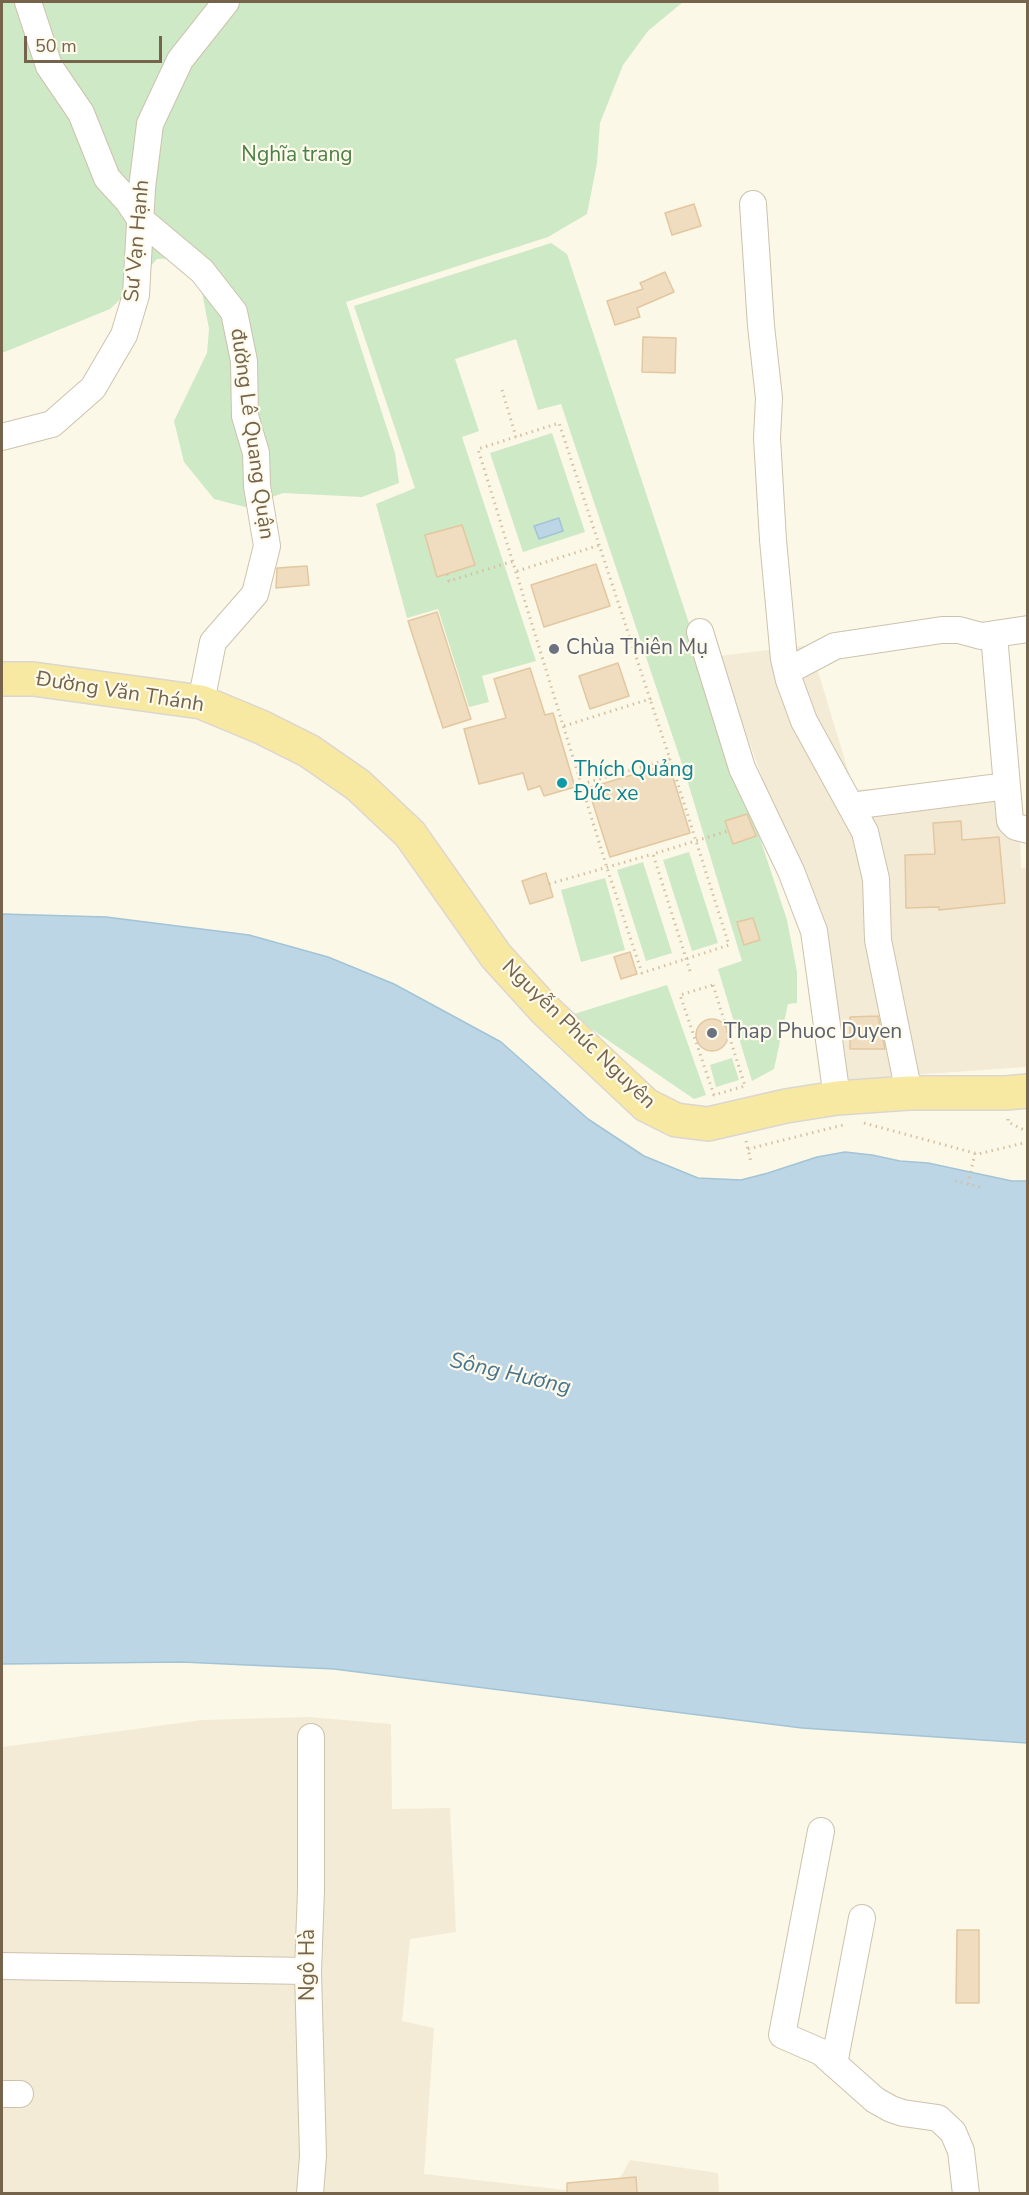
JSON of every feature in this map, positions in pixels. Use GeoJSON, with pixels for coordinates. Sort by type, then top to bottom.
{"type":"FeatureCollection","features":[{"type":"Feature","properties":{"kind":"main road","name":"Đường Văn Thánh"},"geometry":{"type":"LineString","coordinates":[[2,679],[33,679],[201,702],[261,727],[309,751],[358,785],[410,834],[496,956]]}},
{"type":"Feature","properties":{"kind":"main road","name":"Nguyễn Phúc Nguyên"},"geometry":{"type":"LineString","coordinates":[[496,956],[545,1010],[646,1105],[676,1120],[708,1124],[786,1106],[846,1114],[909,1093]]}},
{"type":"Feature","properties":{"kind":"main road"},"geometry":{"type":"LineString","coordinates":[[909,1093],[1028,1091]]}},
{"type":"Feature","properties":{"kind":"street","name":"đường Lê Quang Quận"},"geometry":{"type":"LineString","coordinates":[[28,2],[48,66],[81,112],[107,178],[128,201],[140,219],[202,270],[234,312],[244,361],[245,416],[256,453],[257,486],[267,546],[255,594],[213,642],[201,702]]}},
{"type":"Feature","properties":{"kind":"street","name":"Sư Vạn Hạnh"},"geometry":{"type":"LineString","coordinates":[[2,437],[52,423],[93,388],[124,335],[136,295],[140,219],[150,124],[180,60],[226,2]]}},
{"type":"Feature","properties":{"kind":"street"},"geometry":{"type":"LineString","coordinates":[[753,204],[760,326],[770,398],[767,438],[774,540],[787,669],[804,721],[865,832],[876,879],[878,940],[909,1093]]}},
{"type":"Feature","properties":{"kind":"street"},"geometry":{"type":"LineString","coordinates":[[787,669],[835,646],[942,630],[959,630],[981,636],[1028,629]]}},
{"type":"Feature","properties":{"kind":"street"},"geometry":{"type":"LineString","coordinates":[[700,632],[742,768],[791,872],[814,931],[846,1114]]}},
{"type":"Feature","properties":{"kind":"street"},"geometry":{"type":"LineString","coordinates":[[994,635],[1011,820],[1016,827],[1028,830]]}},
{"type":"Feature","properties":{"kind":"street"},"geometry":{"type":"LineString","coordinates":[[851,806],[1007,786]]}},
{"type":"Feature","properties":{"kind":"street","name":"Ngô Hà"},"geometry":{"type":"LineString","coordinates":[[310,2193],[313,2156],[308,1971],[311,1890],[311,1737]]}},
{"type":"Feature","properties":{"kind":"street"},"geometry":{"type":"LineString","coordinates":[[821,1831],[782,2035],[821,2052],[875,2100],[903,2113],[938,2118],[953,2132],[961,2151],[966,2193]]}},
{"type":"Feature","properties":{"kind":"street"},"geometry":{"type":"LineString","coordinates":[[834,2064],[862,1918]]}},
{"type":"Feature","properties":{"kind":"street"},"geometry":{"type":"LineString","coordinates":[[2,1966],[308,1971]]}},
{"type":"Feature","properties":{"kind":"path"},"geometry":{"type":"LineString","coordinates":[[502,390],[516,437]]}},
{"type":"Feature","properties":{"kind":"path"},"geometry":{"type":"LineString","coordinates":[[558,423],[600,545],[729,945],[642,973],[607,868],[478,449],[516,437],[558,423]]}},
{"type":"Feature","properties":{"kind":"path"},"geometry":{"type":"LineString","coordinates":[[517,571],[600,545]]}},
{"type":"Feature","properties":{"kind":"path"},"geometry":{"type":"LineString","coordinates":[[447,574],[449,582],[514,561]]}},
{"type":"Feature","properties":{"kind":"path"},"geometry":{"type":"LineString","coordinates":[[465,568],[467,576]]}},
{"type":"Feature","properties":{"kind":"path"},"geometry":{"type":"LineString","coordinates":[[564,726],[650,699]]}},
{"type":"Feature","properties":{"kind":"path"},"geometry":{"type":"LineString","coordinates":[[582,784],[670,759]]}},
{"type":"Feature","properties":{"kind":"path"},"geometry":{"type":"LineString","coordinates":[[549,884],[728,831]]}},
{"type":"Feature","properties":{"kind":"path"},"geometry":{"type":"LineString","coordinates":[[653,854],[690,971]]}},
{"type":"Feature","properties":{"kind":"path"},"geometry":{"type":"LineString","coordinates":[[694,983],[696,990]]}},
{"type":"Feature","properties":{"kind":"path"},"geometry":{"type":"LineString","coordinates":[[713,984],[745,1086],[714,1095],[680,995],[696,990],[713,984]]}},
{"type":"Feature","properties":{"kind":"path"},"geometry":{"type":"LineString","coordinates":[[748,1149],[846,1114],[978,1154],[1028,1142]]}},
{"type":"Feature","properties":{"kind":"path"},"geometry":{"type":"LineString","coordinates":[[968,1184],[975,1153]]}},
{"type":"Feature","properties":{"kind":"path"},"geometry":{"type":"LineString","coordinates":[[955,1181],[984,1188]]}},
{"type":"Feature","properties":{"kind":"shaded area"},"geometry":{"type":"Polygon","coordinates":[[[810,645],[854,790],[1018,781],[1021,868],[1028,868],[1027,1067],[825,1081],[825,951],[718,656],[810,645]]]}},
{"type":"Feature","properties":{"kind":"shaded area"},"geometry":{"type":"Polygon","coordinates":[[[309,1717],[391,1724],[392,1809],[450,1808],[456,1932],[410,1939],[402,2021],[434,2028],[424,2174],[591,2193],[2,2193],[2,1747],[202,1720],[309,1717]]]}},
{"type":"Feature","properties":{"kind":"shaded area"},"geometry":{"type":"Polygon","coordinates":[[[630,2160],[718,2173],[719,2193],[611,2194],[630,2160]]]}},
{"type":"Feature","properties":{"kind":"green space","name":"Nghĩa trang"},"geometry":{"type":"Polygon","coordinates":[[[2,2],[683,2],[648,31],[623,65],[600,123],[597,163],[587,214],[548,237],[346,302],[395,453],[399,483],[362,497],[283,493],[245,507],[214,499],[184,462],[174,421],[207,353],[209,329],[202,292],[182,258],[157,259],[110,309],[2,353],[2,2]]]}},
{"type":"Feature","properties":{"kind":"green space"},"geometry":{"type":"Polygon","coordinates":[[[551,243],[567,254],[787,920],[797,972],[797,1003],[788,1004],[774,1069],[752,1081],[718,969],[742,961],[685,773],[561,404],[538,410],[516,339],[455,359],[479,431],[462,437],[536,661],[482,676],[489,702],[469,707],[438,609],[407,618],[376,504],[415,488],[354,306],[551,243]]]}},
{"type":"Feature","properties":{"kind":"green space"},"geometry":{"type":"Polygon","coordinates":[[[552,433],[585,532],[523,552],[490,453],[552,433]]]}},
{"type":"Feature","properties":{"kind":"green space"},"geometry":{"type":"Polygon","coordinates":[[[689,852],[718,943],[692,951],[663,860],[689,852]]]}},
{"type":"Feature","properties":{"kind":"green space"},"geometry":{"type":"Polygon","coordinates":[[[643,862],[672,953],[646,961],[617,870],[643,862]]]}},
{"type":"Feature","properties":{"kind":"green space"},"geometry":{"type":"Polygon","coordinates":[[[605,878],[625,950],[581,962],[561,890],[605,878]]]}},
{"type":"Feature","properties":{"kind":"green space"},"geometry":{"type":"Polygon","coordinates":[[[667,985],[706,1095],[694,1099],[571,1015],[667,985]]]}},
{"type":"Feature","properties":{"kind":"green space"},"geometry":{"type":"Polygon","coordinates":[[[732,1058],[739,1080],[716,1087],[710,1065],[732,1058]]]}},
{"type":"Feature","properties":{"kind":"water"},"geometry":{"type":"Polygon","coordinates":[[[559,518],[563,531],[539,539],[534,526],[559,518]]]}},
{"type":"Feature","properties":{"kind":"water","name":"Sông Hương"},"geometry":{"type":"Polygon","coordinates":[[[2,914],[106,917],[249,935],[328,957],[394,984],[501,1042],[588,1119],[644,1156],[698,1178],[741,1180],[817,1157],[845,1152],[928,1163],[1012,1181],[1027,1181],[1027,1743],[802,1728],[334,1669],[182,1662],[2,1664],[2,914]]]}},
{"type":"Feature","properties":{"kind":"building"},"geometry":{"type":"Polygon","coordinates":[[[694,204],[701,226],[672,235],[665,213],[694,204]]]}},
{"type":"Feature","properties":{"kind":"building"},"geometry":{"type":"Polygon","coordinates":[[[665,272],[674,292],[637,308],[640,317],[615,325],[607,301],[643,289],[640,283],[665,272]]]}},
{"type":"Feature","properties":{"kind":"building"},"geometry":{"type":"Polygon","coordinates":[[[643,337],[676,338],[675,373],[642,372],[643,337]]]}},
{"type":"Feature","properties":{"kind":"building"},"geometry":{"type":"Polygon","coordinates":[[[462,525],[475,565],[437,577],[425,535],[462,525]]]}},
{"type":"Feature","properties":{"kind":"building"},"geometry":{"type":"Polygon","coordinates":[[[596,564],[610,606],[544,627],[531,585],[596,564]]]}},
{"type":"Feature","properties":{"kind":"building"},"geometry":{"type":"Polygon","coordinates":[[[307,566],[309,585],[276,588],[277,568],[307,566]]]}},
{"type":"Feature","properties":{"kind":"building"},"geometry":{"type":"Polygon","coordinates":[[[437,612],[471,719],[443,728],[408,621],[437,612]]]}},
{"type":"Feature","properties":{"kind":"building"},"geometry":{"type":"Polygon","coordinates":[[[618,663],[629,696],[590,709],[579,676],[618,663]]]}},
{"type":"Feature","properties":{"kind":"building"},"geometry":{"type":"Polygon","coordinates":[[[530,668],[545,715],[553,713],[575,787],[544,796],[540,786],[528,790],[523,773],[479,784],[464,729],[506,718],[494,679],[530,668]]]}},
{"type":"Feature","properties":{"kind":"building"},"geometry":{"type":"Polygon","coordinates":[[[669,764],[690,833],[610,857],[588,788],[669,764]]]}},
{"type":"Feature","properties":{"kind":"building"},"geometry":{"type":"Polygon","coordinates":[[[747,814],[756,836],[733,844],[725,821],[747,814]]]}},
{"type":"Feature","properties":{"kind":"building"},"geometry":{"type":"Polygon","coordinates":[[[961,821],[962,840],[999,837],[1005,903],[939,910],[939,907],[906,908],[905,855],[935,854],[933,823],[961,821]]]}},
{"type":"Feature","properties":{"kind":"building"},"geometry":{"type":"Polygon","coordinates":[[[546,873],[553,897],[530,904],[522,881],[546,873]]]}},
{"type":"Feature","properties":{"kind":"building"},"geometry":{"type":"Polygon","coordinates":[[[753,918],[760,940],[744,945],[737,922],[753,918]]]}},
{"type":"Feature","properties":{"kind":"building"},"geometry":{"type":"Polygon","coordinates":[[[630,952],[637,974],[621,979],[614,957],[630,952]]]}},
{"type":"Feature","properties":{"kind":"building"},"geometry":{"type":"Polygon","coordinates":[[[878,1016],[885,1049],[850,1049],[850,1017],[878,1016]]]}},
{"type":"Feature","properties":{"kind":"building","name":"Thap Phuoc Duyen"},"geometry":{"type":"Polygon","coordinates":[[[712,1019],[723,1024],[728,1035],[723,1046],[712,1051],[701,1046],[696,1035],[701,1024],[712,1019]]]}},
{"type":"Feature","properties":{"kind":"building"},"geometry":{"type":"Polygon","coordinates":[[[957,1930],[979,1930],[979,2003],[956,2003],[957,1930]]]}},
{"type":"Feature","properties":{"kind":"building"},"geometry":{"type":"Polygon","coordinates":[[[636,2177],[637,2193],[567,2193],[567,2183],[636,2177]]]}},
{"type":"Feature","properties":{"kind":"place","name":"Chùa Thiên Mụ"},"geometry":{"type":"Point","coordinates":[554,649]}},
{"type":"Feature","properties":{"kind":"place","name":"Thích Quảng Đức xe"},"geometry":{"type":"Point","coordinates":[562,783]}},
{"type":"Feature","properties":{"kind":"place","name":"Thap Phuoc Duyen"},"geometry":{"type":"Point","coordinates":[712,1033]}}]}
